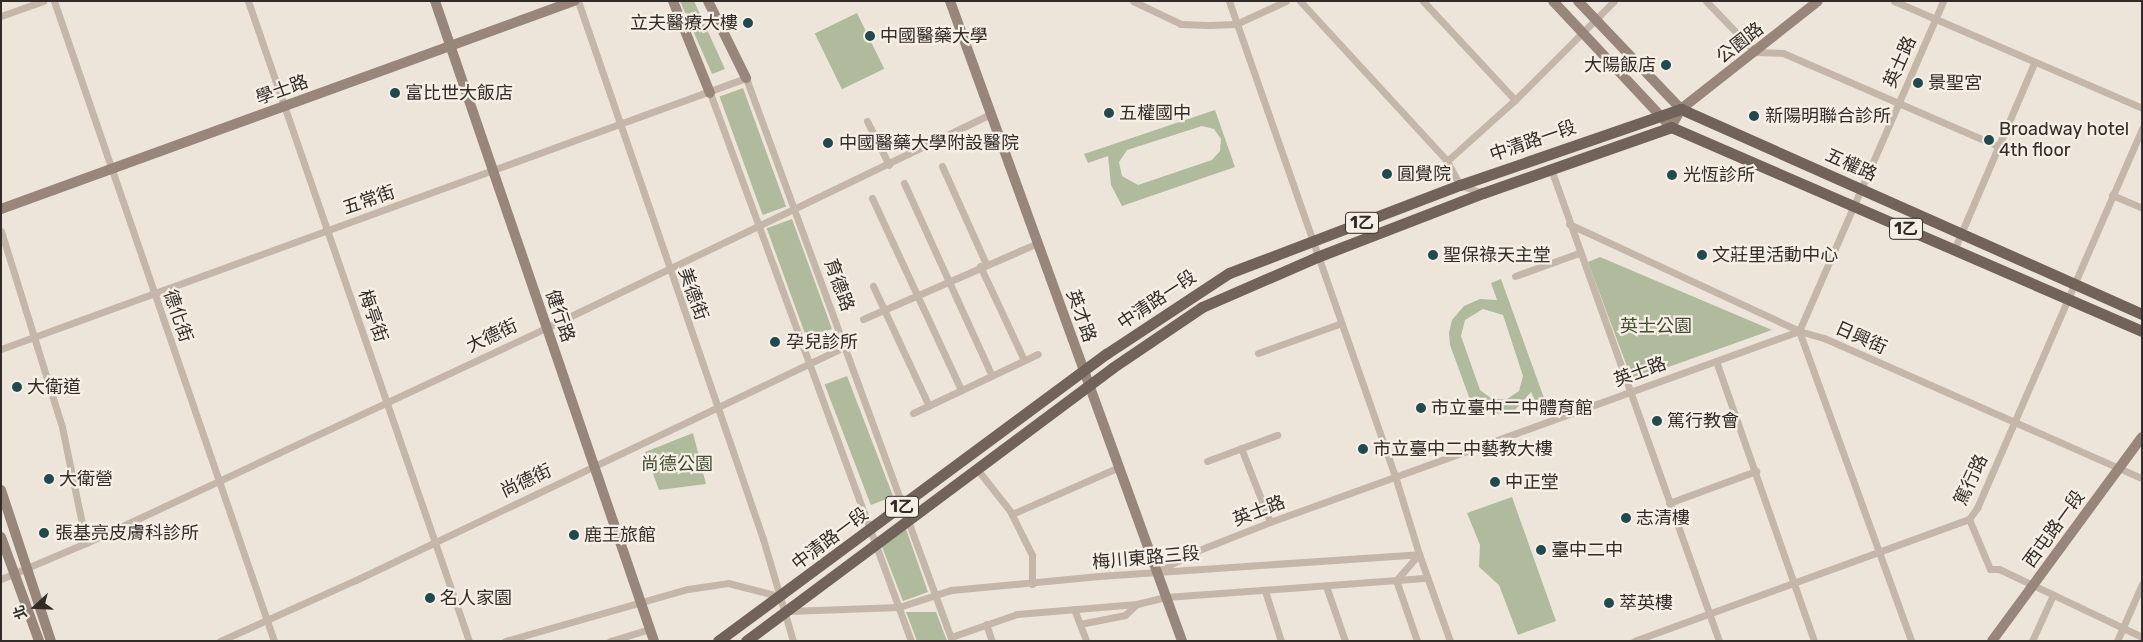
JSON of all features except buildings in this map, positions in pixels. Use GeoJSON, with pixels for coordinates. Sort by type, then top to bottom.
{"type":"FeatureCollection","features":[{"type":"Feature","properties":{"kind":"main road","name":"中清路一段"},"geometry":{"type":"LineString","coordinates":[[718,641],[782,596],[1084,371],[1229,273],[1460,185],[1660,114],[1681,109]]}},
{"type":"Feature","properties":{"kind":"main road","name":"五權路"},"geometry":{"type":"LineString","coordinates":[[1681,109],[2142,314]]}},
{"type":"Feature","properties":{"kind":"main road","name":"中清路一段"},"geometry":{"type":"LineString","coordinates":[[746,641],[1089,385],[1202,306],[1317,257],[1483,193],[1671,127]]}},
{"type":"Feature","properties":{"kind":"main road","name":"五權路"},"geometry":{"type":"LineString","coordinates":[[1671,127],[2142,331]]}},
{"type":"Feature","properties":{"kind":"street"},"geometry":{"type":"LineString","coordinates":[[1,16],[43,1]]}},
{"type":"Feature","properties":{"kind":"street","name":"德化街"},"geometry":{"type":"LineString","coordinates":[[54,1],[274,641]]}},
{"type":"Feature","properties":{"kind":"street","name":"梅亭街"},"geometry":{"type":"LineString","coordinates":[[248,1],[469,641]]}},
{"type":"Feature","properties":{"kind":"street","name":"健行路"},"geometry":{"type":"LineString","coordinates":[[436,1],[654,641]]}},
{"type":"Feature","properties":{"kind":"street","name":"學士路"},"geometry":{"type":"LineString","coordinates":[[1,209],[574,1]]}},
{"type":"Feature","properties":{"kind":"street","name":"美德街"},"geometry":{"type":"LineString","coordinates":[[578,1],[668,269],[718,406],[786,611]]}},
{"type":"Feature","properties":{"kind":"street"},"geometry":{"type":"LineString","coordinates":[[672,1],[710,93],[911,641]]}},
{"type":"Feature","properties":{"kind":"street","name":"育德路"},"geometry":{"type":"LineString","coordinates":[[708,1],[746,78],[952,639]]}},
{"type":"Feature","properties":{"kind":"street","name":"英才路"},"geometry":{"type":"LineString","coordinates":[[950,1],[1182,641]]}},
{"type":"Feature","properties":{"kind":"street"},"geometry":{"type":"LineString","coordinates":[[1134,1],[1181,24],[1236,24],[1286,1]]}},
{"type":"Feature","properties":{"kind":"street"},"geometry":{"type":"LineString","coordinates":[[1228,1],[1395,476],[1419,554],[1450,641]]}},
{"type":"Feature","properties":{"kind":"street"},"geometry":{"type":"LineString","coordinates":[[1300,1],[1447,161],[1460,185],[1483,193]]}},
{"type":"Feature","properties":{"kind":"street"},"geometry":{"type":"LineString","coordinates":[[1423,1],[1515,100]]}},
{"type":"Feature","properties":{"kind":"street"},"geometry":{"type":"LineString","coordinates":[[1554,1],[1671,127],[1681,109]]}},
{"type":"Feature","properties":{"kind":"street","name":"五權路"},"geometry":{"type":"LineString","coordinates":[[1578,1],[1681,109]]}},
{"type":"Feature","properties":{"kind":"street"},"geometry":{"type":"LineString","coordinates":[[1447,161],[1515,100],[1614,1]]}},
{"type":"Feature","properties":{"kind":"street"},"geometry":{"type":"LineString","coordinates":[[1706,1],[1755,52],[1783,53],[1897,105],[1998,146]]}},
{"type":"Feature","properties":{"kind":"street","name":"公園路"},"geometry":{"type":"LineString","coordinates":[[1681,109],[1818,1]]}},
{"type":"Feature","properties":{"kind":"street"},"geometry":{"type":"LineString","coordinates":[[1894,1],[2034,64],[2142,108]]}},
{"type":"Feature","properties":{"kind":"street","name":"英士路"},"geometry":{"type":"LineString","coordinates":[[1157,572],[1194,552],[1270,522],[1799,331],[1943,1]]}},
{"type":"Feature","properties":{"kind":"street"},"geometry":{"type":"LineString","coordinates":[[1954,250],[2034,64]]}},
{"type":"Feature","properties":{"kind":"street","name":"五常街"},"geometry":{"type":"LineString","coordinates":[[1,349],[620,126],[746,78]]}},
{"type":"Feature","properties":{"kind":"street","name":"大德街"},"geometry":{"type":"LineString","coordinates":[[1,578],[86,543],[546,328],[889,165],[991,114]]}},
{"type":"Feature","properties":{"kind":"street"},"geometry":{"type":"LineString","coordinates":[[867,120],[889,165]]}},
{"type":"Feature","properties":{"kind":"street","name":"篤行路"},"geometry":{"type":"LineString","coordinates":[[1634,641],[1969,519],[1977,508],[2013,421],[2069,299],[2073,283],[2142,128]]}},
{"type":"Feature","properties":{"kind":"street"},"geometry":{"type":"LineString","coordinates":[[942,166],[1024,360]]}},
{"type":"Feature","properties":{"kind":"street"},"geometry":{"type":"LineString","coordinates":[[1551,169],[1579,253],[1719,641]]}},
{"type":"Feature","properties":{"kind":"street"},"geometry":{"type":"LineString","coordinates":[[904,183],[992,376]]}},
{"type":"Feature","properties":{"kind":"street"},"geometry":{"type":"LineString","coordinates":[[2112,195],[2142,208]]}},
{"type":"Feature","properties":{"kind":"street"},"geometry":{"type":"LineString","coordinates":[[872,198],[961,390]]}},
{"type":"Feature","properties":{"kind":"street","name":"日興街"},"geometry":{"type":"LineString","coordinates":[[1569,224],[1799,331],[1824,338],[2142,478]]}},
{"type":"Feature","properties":{"kind":"street"},"geometry":{"type":"LineString","coordinates":[[1,231],[32,337],[62,427],[86,543]]}},
{"type":"Feature","properties":{"kind":"street"},"geometry":{"type":"LineString","coordinates":[[863,319],[948,280],[1038,243]]}},
{"type":"Feature","properties":{"kind":"street"},"geometry":{"type":"LineString","coordinates":[[1515,276],[1579,253]]}},
{"type":"Feature","properties":{"kind":"street"},"geometry":{"type":"LineString","coordinates":[[873,286],[929,406]]}},
{"type":"Feature","properties":{"kind":"street"},"geometry":{"type":"LineString","coordinates":[[1258,353],[1340,324]]}},
{"type":"Feature","properties":{"kind":"street"},"geometry":{"type":"LineString","coordinates":[[1799,331],[1911,641]]}},
{"type":"Feature","properties":{"kind":"street","name":"尚德街"},"geometry":{"type":"LineString","coordinates":[[220,641],[844,347]]}},
{"type":"Feature","properties":{"kind":"street"},"geometry":{"type":"LineString","coordinates":[[913,413],[1038,354]]}},
{"type":"Feature","properties":{"kind":"street"},"geometry":{"type":"LineString","coordinates":[[1716,361],[1814,641]]}},
{"type":"Feature","properties":{"kind":"street"},"geometry":{"type":"LineString","coordinates":[[1207,461],[1277,434]]}},
{"type":"Feature","properties":{"kind":"street","name":"西屯路一段"},"geometry":{"type":"LineString","coordinates":[[1992,641],[2142,436]]}},
{"type":"Feature","properties":{"kind":"street"},"geometry":{"type":"LineString","coordinates":[[1241,448],[1270,522]]}},
{"type":"Feature","properties":{"kind":"street"},"geometry":{"type":"LineString","coordinates":[[1012,514],[1119,467]]}},
{"type":"Feature","properties":{"kind":"street"},"geometry":{"type":"LineString","coordinates":[[977,469],[1012,514],[1032,555],[1032,584]]}},
{"type":"Feature","properties":{"kind":"street"},"geometry":{"type":"LineString","coordinates":[[1669,503],[1756,471]]}},
{"type":"Feature","properties":{"kind":"street"},"geometry":{"type":"LineString","coordinates":[[1,490],[51,641]]}},
{"type":"Feature","properties":{"kind":"street"},"geometry":{"type":"LineString","coordinates":[[1969,519],[1990,569],[1999,569],[2142,637]]}},
{"type":"Feature","properties":{"kind":"street"},"geometry":{"type":"LineString","coordinates":[[1,537],[39,641]]}},
{"type":"Feature","properties":{"kind":"street"},"geometry":{"type":"LineString","coordinates":[[1396,580],[1419,554]]}},
{"type":"Feature","properties":{"kind":"street","name":"梅川東路三段"},"geometry":{"type":"LineString","coordinates":[[786,611],[898,607],[952,590],[1157,572],[1419,554]]}},
{"type":"Feature","properties":{"kind":"street"},"geometry":{"type":"LineString","coordinates":[[952,639],[986,624],[1017,614],[1137,604],[1166,597],[1265,592],[1427,578]]}},
{"type":"Feature","properties":{"kind":"street"},"geometry":{"type":"LineString","coordinates":[[1396,580],[1417,641]]}},
{"type":"Feature","properties":{"kind":"street"},"geometry":{"type":"LineString","coordinates":[[505,641],[688,589],[728,583],[782,596]]}},
{"type":"Feature","properties":{"kind":"street"},"geometry":{"type":"LineString","coordinates":[[2117,641],[2142,584]]}},
{"type":"Feature","properties":{"kind":"street"},"geometry":{"type":"LineString","coordinates":[[1326,586],[1345,641]]}},
{"type":"Feature","properties":{"kind":"street"},"geometry":{"type":"LineString","coordinates":[[1265,592],[1281,641]]}},
{"type":"Feature","properties":{"kind":"street"},"geometry":{"type":"LineString","coordinates":[[2032,641],[2053,594]]}},
{"type":"Feature","properties":{"kind":"street"},"geometry":{"type":"LineString","coordinates":[[1080,624],[1125,615],[1137,604]]}},
{"type":"Feature","properties":{"kind":"street"},"geometry":{"type":"LineString","coordinates":[[1074,609],[1086,641]]}},
{"type":"Feature","properties":{"kind":"street"},"geometry":{"type":"LineString","coordinates":[[786,611],[793,641]]}},
{"type":"Feature","properties":{"kind":"street"},"geometry":{"type":"LineString","coordinates":[[986,624],[992,641]]}},
{"type":"Feature","properties":{"kind":"street"},"geometry":{"type":"LineString","coordinates":[[610,641],[650,629]]}},
{"type":"Feature","properties":{"kind":"green space"},"geometry":{"type":"Polygon","coordinates":[[[680,1],[694,1],[725,69],[712,74],[680,1]]]}},
{"type":"Feature","properties":{"kind":"green space"},"geometry":{"type":"Polygon","coordinates":[[[857,13],[884,69],[842,89],[815,34],[857,13]]]}},
{"type":"Feature","properties":{"kind":"green space"},"geometry":{"type":"Polygon","coordinates":[[[743,88],[786,206],[763,215],[720,97],[743,88]]]}},
{"type":"Feature","properties":{"kind":"green space"},"geometry":{"type":"Polygon","coordinates":[[[1215,110],[1235,167],[1122,206],[1111,185],[1108,156],[1088,163],[1084,154],[1215,110]],[[1202,126],[1127,150],[1119,162],[1122,176],[1138,185],[1212,160],[1220,151],[1221,139],[1214,129],[1202,126]]]}},
{"type":"Feature","properties":{"kind":"green space"},"geometry":{"type":"Polygon","coordinates":[[[792,219],[832,329],[807,338],[767,228],[792,219]]]}},
{"type":"Feature","properties":{"kind":"green space","name":"英士公園"},"geometry":{"type":"Polygon","coordinates":[[[1600,257],[1772,330],[1632,380],[1588,262],[1600,257]]]}},
{"type":"Feature","properties":{"kind":"green space"},"geometry":{"type":"Polygon","coordinates":[[[1501,279],[1544,398],[1535,401],[1531,392],[1515,410],[1496,414],[1483,410],[1469,397],[1450,345],[1449,333],[1452,320],[1464,306],[1480,299],[1497,300],[1491,283],[1501,279]],[[1483,309],[1465,320],[1461,336],[1480,390],[1492,399],[1507,399],[1519,391],[1523,376],[1503,315],[1483,309]]]}},
{"type":"Feature","properties":{"kind":"green space"},"geometry":{"type":"Polygon","coordinates":[[[847,376],[893,496],[871,505],[825,385],[847,376]]]}},
{"type":"Feature","properties":{"kind":"green space","name":"尚德公園"},"geometry":{"type":"Polygon","coordinates":[[[693,433],[706,484],[659,490],[645,452],[693,433]]]}},
{"type":"Feature","properties":{"kind":"green space"},"geometry":{"type":"Polygon","coordinates":[[[1512,497],[1556,621],[1518,635],[1499,585],[1479,567],[1480,545],[1467,513],[1512,497]]]}},
{"type":"Feature","properties":{"kind":"green space"},"geometry":{"type":"Polygon","coordinates":[[[906,529],[928,592],[903,601],[882,547],[906,529]]]}},
{"type":"Feature","properties":{"kind":"green space"},"geometry":{"type":"Polygon","coordinates":[[[906,612],[936,612],[947,641],[917,641],[906,612]]]}},
{"type":"Feature","properties":{"kind":"place","name":"立夫醫療大樓"},"geometry":{"type":"Point","coordinates":[748,23]}},
{"type":"Feature","properties":{"kind":"place","name":"中國醫藥大學"},"geometry":{"type":"Point","coordinates":[870,36]}},
{"type":"Feature","properties":{"kind":"place","name":"大陽飯店"},"geometry":{"type":"Point","coordinates":[1666,65]}},
{"type":"Feature","properties":{"kind":"place","name":"景聖宮"},"geometry":{"type":"Point","coordinates":[1918,83]}},
{"type":"Feature","properties":{"kind":"place","name":"富比世大飯店"},"geometry":{"type":"Point","coordinates":[395,93]}},
{"type":"Feature","properties":{"kind":"place","name":"五權國中"},"geometry":{"type":"Point","coordinates":[1109,113]}},
{"type":"Feature","properties":{"kind":"place","name":"新陽明聯合診所"},"geometry":{"type":"Point","coordinates":[1754,116]}},
{"type":"Feature","properties":{"kind":"place","name":"Broadway hotel 4th floor"},"geometry":{"type":"Point","coordinates":[1989,140]}},
{"type":"Feature","properties":{"kind":"place","name":"中國醫藥大學附設醫院"},"geometry":{"type":"Point","coordinates":[828,143]}},
{"type":"Feature","properties":{"kind":"place","name":"圓覺院"},"geometry":{"type":"Point","coordinates":[1387,174]}},
{"type":"Feature","properties":{"kind":"place","name":"光恆診所"},"geometry":{"type":"Point","coordinates":[1672,175]}},
{"type":"Feature","properties":{"kind":"place","name":"聖保祿天主堂"},"geometry":{"type":"Point","coordinates":[1433,255]}},
{"type":"Feature","properties":{"kind":"place","name":"文莊里活動中心"},"geometry":{"type":"Point","coordinates":[1702,255]}},
{"type":"Feature","properties":{"kind":"place","name":"孕兒診所"},"geometry":{"type":"Point","coordinates":[775,342]}},
{"type":"Feature","properties":{"kind":"place","name":"大衛道"},"geometry":{"type":"Point","coordinates":[17,387]}},
{"type":"Feature","properties":{"kind":"place","name":"市立臺中二中體育館"},"geometry":{"type":"Point","coordinates":[1421,408]}},
{"type":"Feature","properties":{"kind":"place","name":"篤行教會"},"geometry":{"type":"Point","coordinates":[1657,421]}},
{"type":"Feature","properties":{"kind":"place","name":"市立臺中二中藝教大樓"},"geometry":{"type":"Point","coordinates":[1363,449]}},
{"type":"Feature","properties":{"kind":"place","name":"大衛營"},"geometry":{"type":"Point","coordinates":[49,479]}},
{"type":"Feature","properties":{"kind":"place","name":"中正堂"},"geometry":{"type":"Point","coordinates":[1495,482]}},
{"type":"Feature","properties":{"kind":"place","name":"志清樓"},"geometry":{"type":"Point","coordinates":[1626,518]}},
{"type":"Feature","properties":{"kind":"place","name":"張基亮皮膚科診所"},"geometry":{"type":"Point","coordinates":[44,533]}},
{"type":"Feature","properties":{"kind":"place","name":"鹿王旅館"},"geometry":{"type":"Point","coordinates":[574,535]}},
{"type":"Feature","properties":{"kind":"place","name":"臺中二中"},"geometry":{"type":"Point","coordinates":[1541,550]}},
{"type":"Feature","properties":{"kind":"place","name":"名人家園"},"geometry":{"type":"Point","coordinates":[430,598]}},
{"type":"Feature","properties":{"kind":"place","name":"萃英樓"},"geometry":{"type":"Point","coordinates":[1609,603]}}]}
